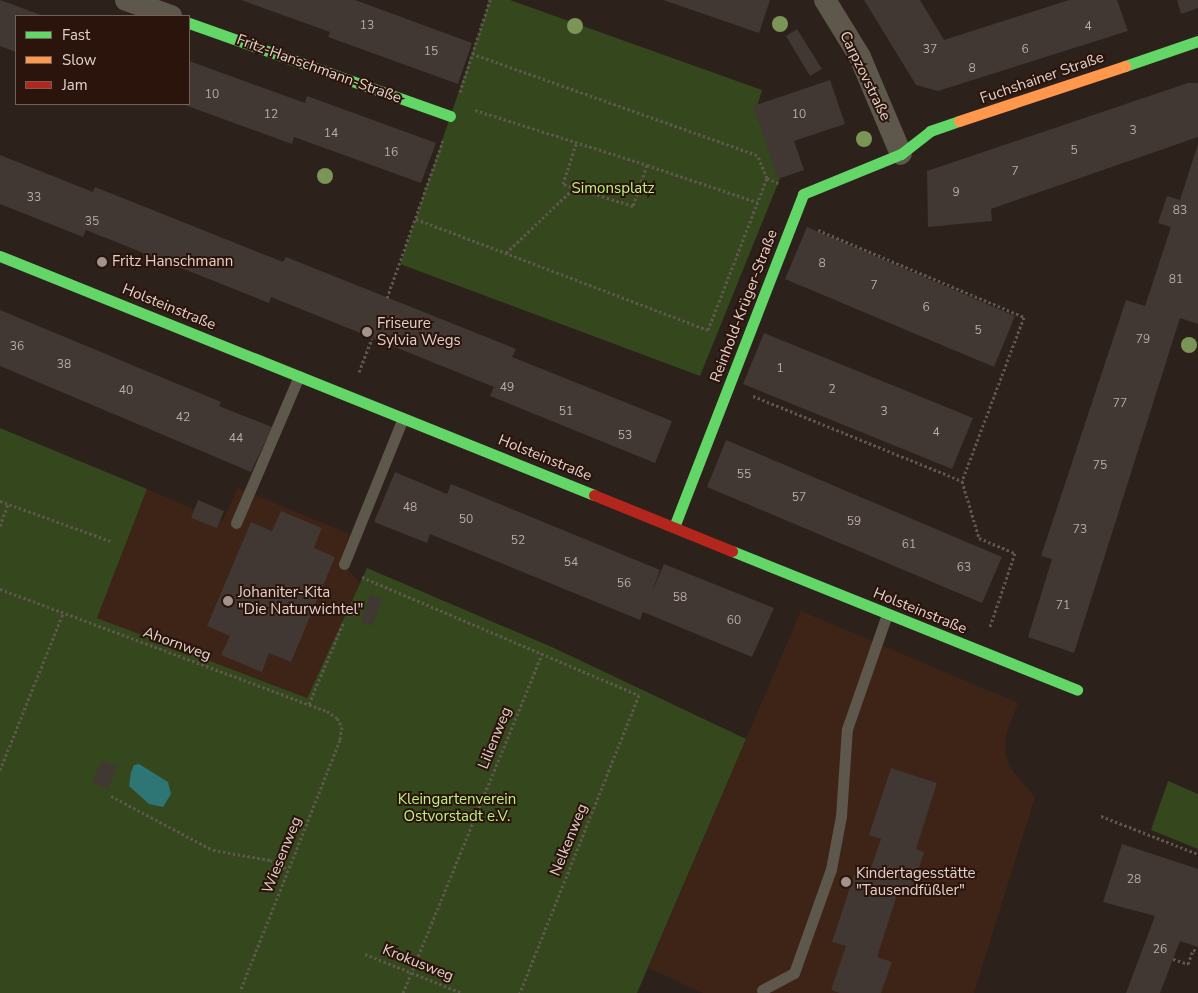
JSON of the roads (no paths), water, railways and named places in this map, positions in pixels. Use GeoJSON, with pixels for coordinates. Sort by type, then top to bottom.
{"type":"FeatureCollection","features":[{"type":"Feature","properties":{"kind":"street"},"geometry":{"type":"LineString","coordinates":[[126,0],[168,15]]}},
{"type":"Feature","properties":{"kind":"street","name":"Carpzovstraße"},"geometry":{"type":"LineString","coordinates":[[825,0],[860,57],[901,154]]}},
{"type":"Feature","properties":{"kind":"street","name":"Fritz-Hanschmann-Straße"},"geometry":{"type":"LineString","coordinates":[[190,22],[450,116]]}},
{"type":"Feature","properties":{"kind":"street","name":"Fuchshainer Straße"},"geometry":{"type":"LineString","coordinates":[[901,154],[930,131],[1198,41]]}},
{"type":"Feature","properties":{"kind":"street","name":"Reinhold-Krüger-Straße"},"geometry":{"type":"LineString","coordinates":[[674,527],[804,194],[901,154]]}},
{"type":"Feature","properties":{"kind":"street","name":"Holsteinstraße"},"geometry":{"type":"LineString","coordinates":[[0,256],[403,417],[981,653],[1077,690]]}},
{"type":"Feature","properties":{"kind":"lane"},"geometry":{"type":"LineString","coordinates":[[236,523],[298,376]]}},
{"type":"Feature","properties":{"kind":"lane"},"geometry":{"type":"LineString","coordinates":[[344,564],[403,417]]}},
{"type":"Feature","properties":{"kind":"lane"},"geometry":{"type":"LineString","coordinates":[[762,990],[794,973],[831,868],[841,816],[847,729],[887,614]]}},
{"type":"Feature","properties":{"kind":"water"},"geometry":{"type":"Polygon","coordinates":[[[139,764],[168,782],[171,794],[163,807],[149,804],[129,786],[134,765],[139,764]]]}},
{"type":"Feature","properties":{"kind":"place","name":"Fritz Hanschmann"},"geometry":{"type":"Point","coordinates":[102,262]}},
{"type":"Feature","properties":{"kind":"place","name":"Friseure Sylvia Wegs"},"geometry":{"type":"Point","coordinates":[367,332]}},
{"type":"Feature","properties":{"kind":"place","name":"Johaniter-Kita \"Die Naturwichtel\""},"geometry":{"type":"Point","coordinates":[228,601]}},
{"type":"Feature","properties":{"kind":"place","name":"Kindertagesstätte \"Tausendfüßler\""},"geometry":{"type":"Point","coordinates":[846,882]}},
{"type":"Feature","properties":{"kind":"park label","name":"Simonsplatz"},"geometry":{"type":"Point","coordinates":[613,189]}},
{"type":"Feature","properties":{"kind":"park label","name":"Kleingartenverein Ostvorstadt e.V."},"geometry":{"type":"Point","coordinates":[457,808]}}]}
